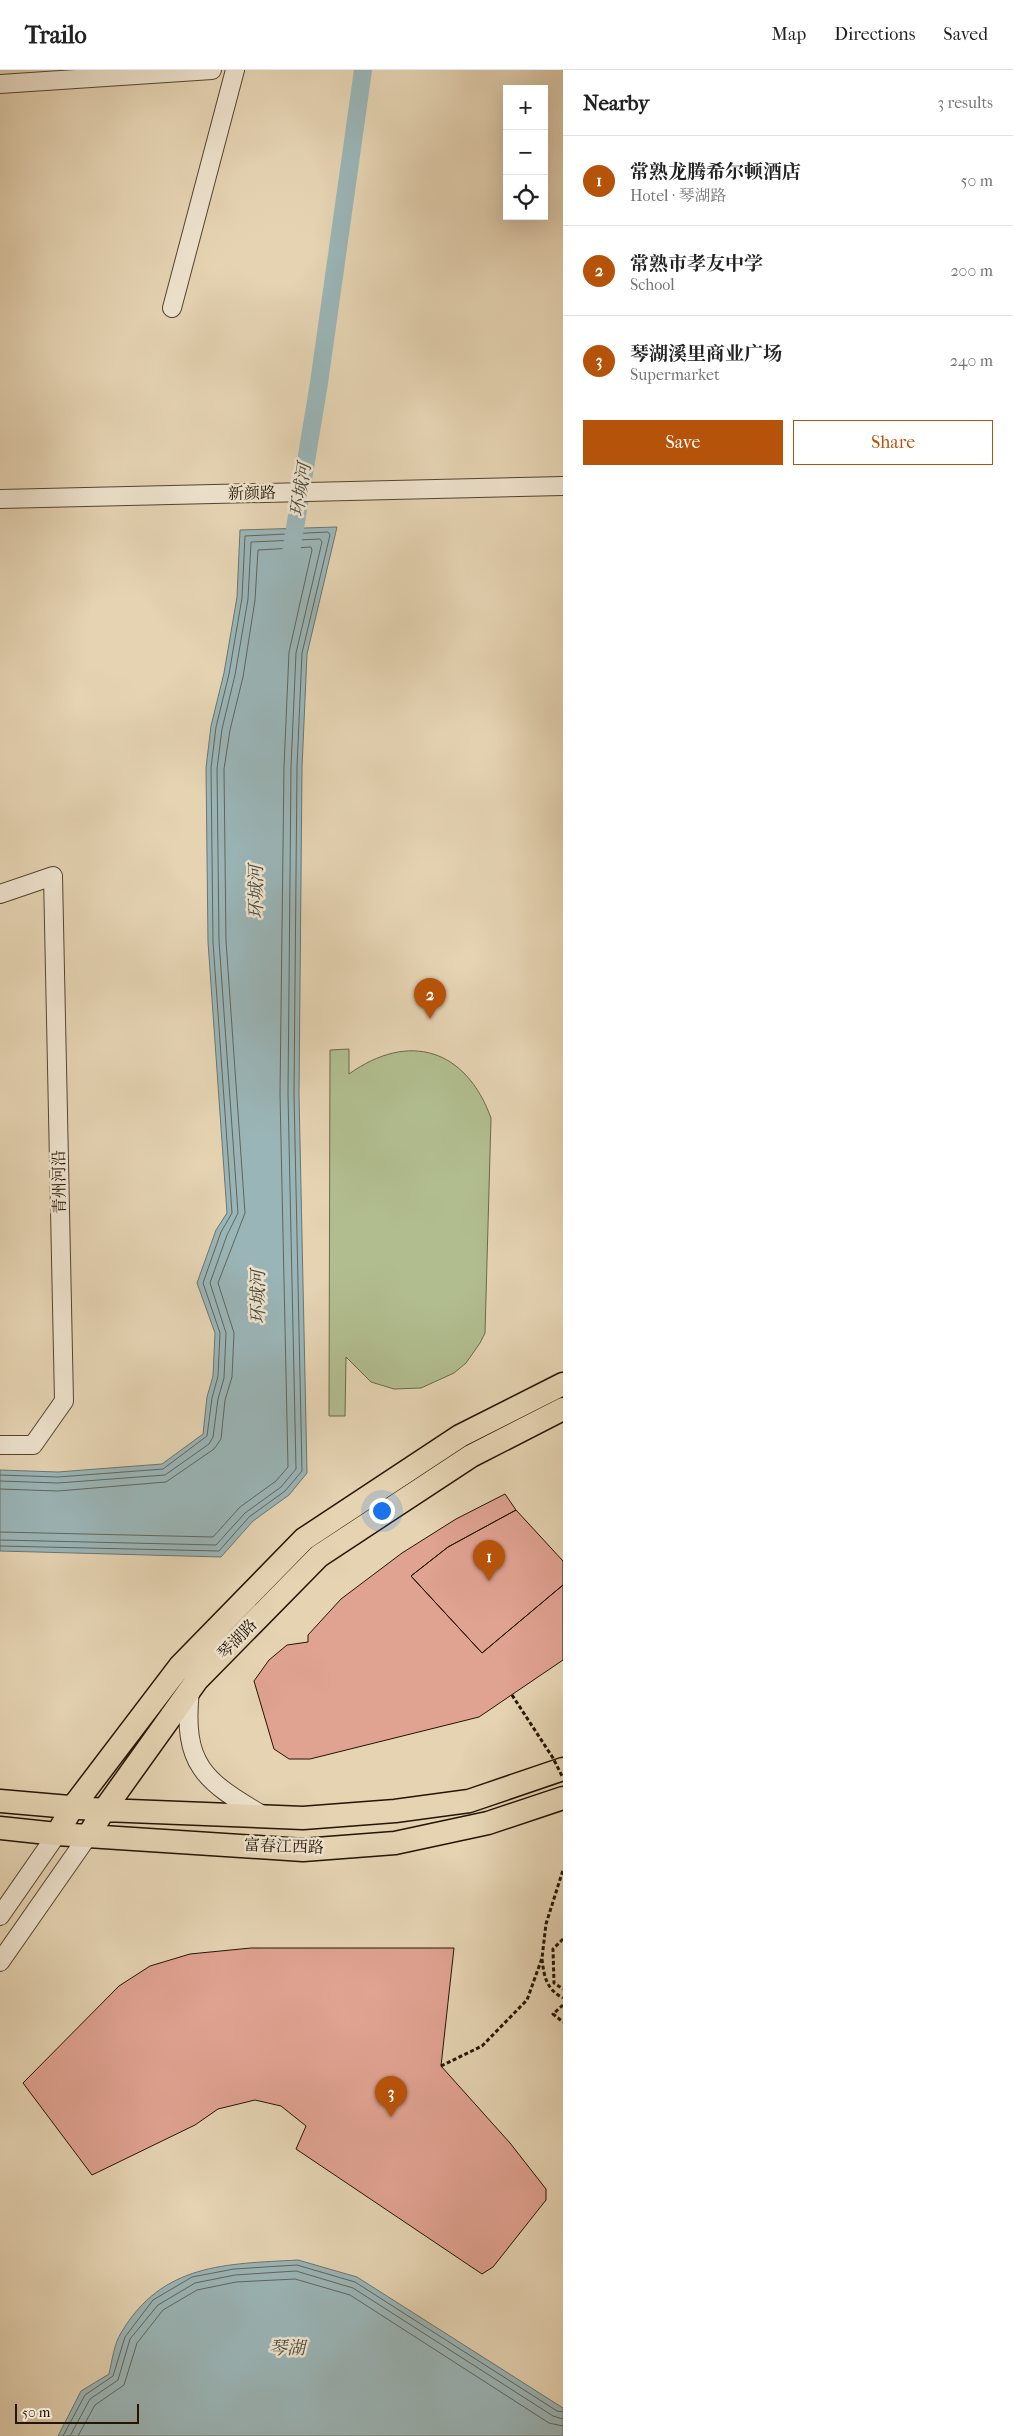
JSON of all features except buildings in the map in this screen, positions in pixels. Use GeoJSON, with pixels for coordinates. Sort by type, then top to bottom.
{"type":"FeatureCollection","features":[{"type":"Feature","properties":{"kind":"main road","name":"琴湖路"},"geometry":{"type":"LineString","coordinates":[[57,1834],[72,1808],[180,1666],[304,1539],[460,1436],[563,1384]]}},
{"type":"Feature","properties":{"kind":"main road","name":"琴湖路"},"geometry":{"type":"LineString","coordinates":[[88,1836],[104,1810],[190,1690],[319,1556],[471,1456],[563,1409]]}},
{"type":"Feature","properties":{"kind":"main road","name":"富春江西路"},"geometry":{"type":"LineString","coordinates":[[0,1801],[104,1810],[303,1818],[395,1811],[469,1802],[563,1769]]}},
{"type":"Feature","properties":{"kind":"main road","name":"富春江西路"},"geometry":{"type":"LineString","coordinates":[[0,1828],[57,1834],[303,1850],[395,1843],[488,1823],[563,1798]]}},
{"type":"Feature","properties":{"kind":"street"},"geometry":{"type":"LineString","coordinates":[[0,84],[212,70]]}},
{"type":"Feature","properties":{"kind":"street"},"geometry":{"type":"LineString","coordinates":[[172,308],[235,70]]}},
{"type":"Feature","properties":{"kind":"street","name":"新颜路"},"geometry":{"type":"LineString","coordinates":[[0,499],[563,486]]}},
{"type":"Feature","properties":{"kind":"street","name":"青州河沿"},"geometry":{"type":"LineString","coordinates":[[0,894],[53,876],[64,1401],[33,1445],[0,1445]]}},
{"type":"Feature","properties":{"kind":"street"},"geometry":{"type":"LineString","coordinates":[[190,1690],[187,1718],[189,1738],[198,1767],[222,1792],[264,1817]]}},
{"type":"Feature","properties":{"kind":"street","name":"琴湖路"},"geometry":{"type":"LineString","coordinates":[[0,1916],[57,1834]]}},
{"type":"Feature","properties":{"kind":"street","name":"琴湖路"},"geometry":{"type":"LineString","coordinates":[[0,1962],[88,1836]]}},
{"type":"Feature","properties":{"kind":"path"},"geometry":{"type":"LineString","coordinates":[[512,1695],[553,1758],[563,1778]]}},
{"type":"Feature","properties":{"kind":"path"},"geometry":{"type":"LineString","coordinates":[[442,2066],[482,2046],[527,2000],[542,1958],[546,1924],[563,1870]]}},
{"type":"Feature","properties":{"kind":"path"},"geometry":{"type":"LineString","coordinates":[[563,1939],[553,1950],[554,1983],[563,1989]]}},
{"type":"Feature","properties":{"kind":"path"},"geometry":{"type":"LineString","coordinates":[[542,1958],[545,1980],[554,1993],[563,1998]]}},
{"type":"Feature","properties":{"kind":"path"},"geometry":{"type":"LineString","coordinates":[[563,2004],[553,2014],[563,2022]]}},
{"type":"Feature","properties":{"kind":"green space"},"geometry":{"type":"Polygon","coordinates":[[[349,1049],[349,1074],[371,1061],[393,1053],[414,1051],[433,1054],[451,1062],[467,1076],[480,1095],[491,1118],[485,1333],[466,1363],[454,1373],[421,1388],[394,1389],[371,1382],[346,1357],[345,1416],[329,1416],[330,1050],[349,1049]]]}},
{"type":"Feature","properties":{"kind":"water"},"geometry":{"type":"Polygon","coordinates":[[[337,527],[307,654],[302,768],[299,1094],[307,1473],[289,1495],[253,1521],[221,1557],[0,1551],[0,1470],[58,1472],[162,1464],[203,1434],[207,1397],[213,1376],[215,1333],[197,1283],[216,1230],[227,1213],[208,942],[206,768],[211,726],[224,673],[237,597],[240,530],[337,527]]]}},
{"type":"Feature","properties":{"kind":"water","name":"琴湖"},"geometry":{"type":"Polygon","coordinates":[[[298,2260],[357,2277],[563,2408],[563,2436],[58,2436],[81,2391],[109,2374],[115,2347],[121,2333],[137,2310],[156,2293],[176,2280],[221,2266],[298,2260]]]}},
{"type":"Feature","properties":{"kind":"waterway","name":"环城河"},"geometry":{"type":"LineString","coordinates":[[291,552],[319,383],[363,70]]}},
{"type":"Feature","properties":{"kind":"place","name":"常熟市孝友中学"},"geometry":{"type":"Point","coordinates":[430,1019]}},
{"type":"Feature","properties":{"kind":"place","name":"常熟龙腾希尔顿酒店"},"geometry":{"type":"Point","coordinates":[489,1581]}},
{"type":"Feature","properties":{"kind":"place","name":"琴湖溪里商业广场"},"geometry":{"type":"Point","coordinates":[391,2117]}}]}
